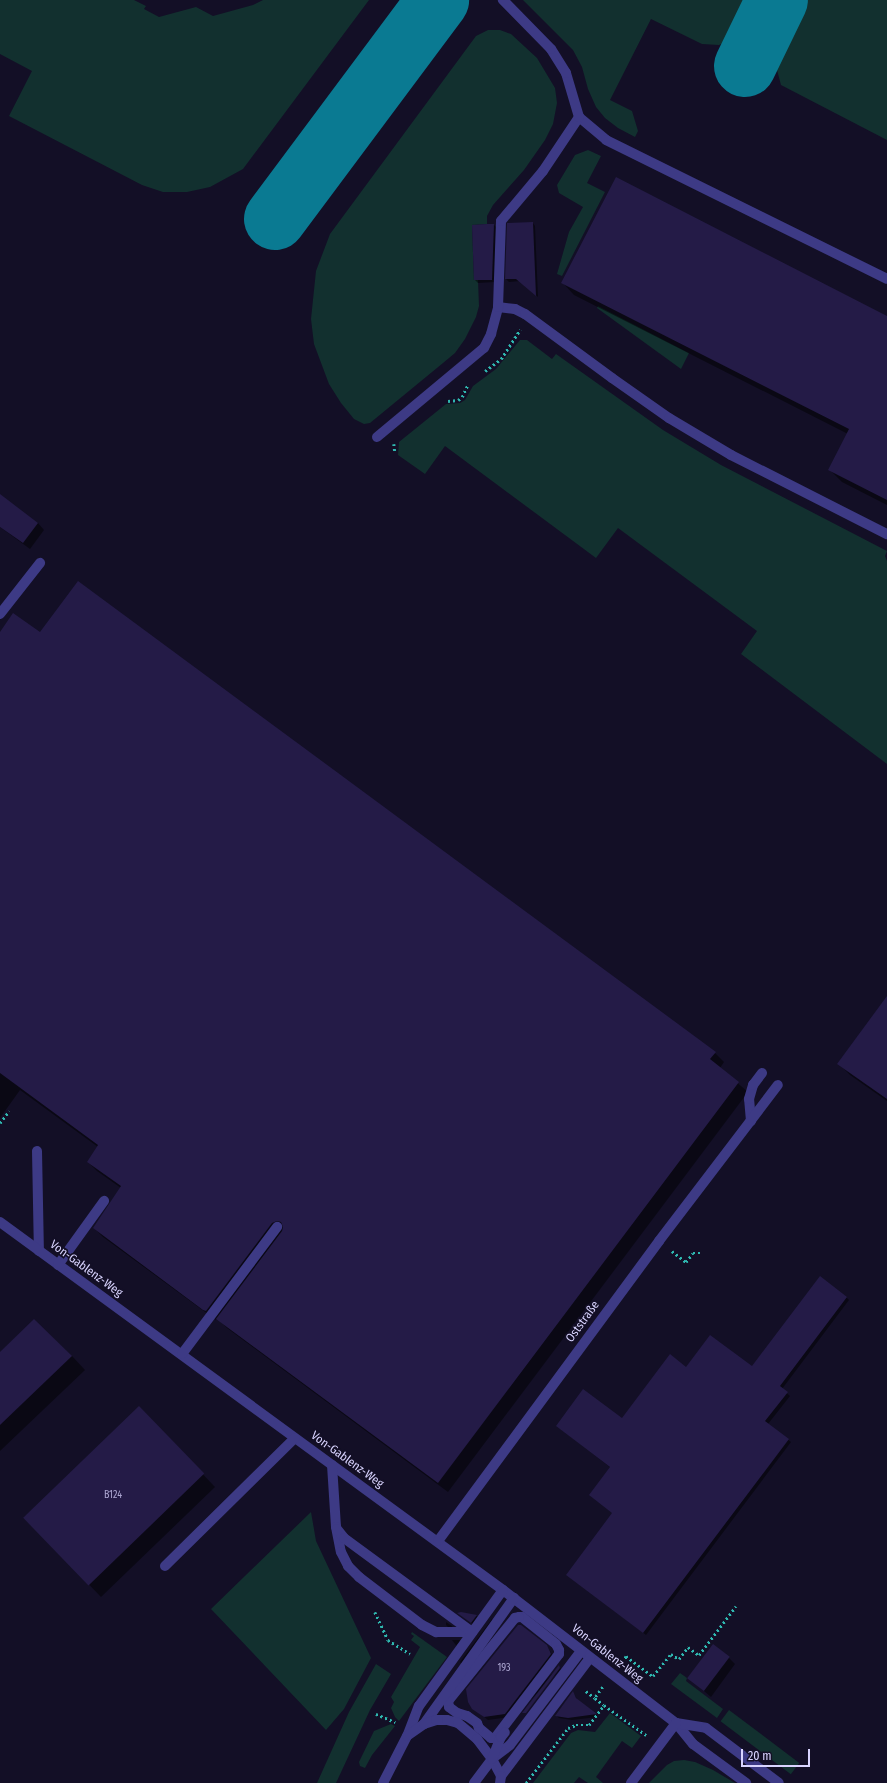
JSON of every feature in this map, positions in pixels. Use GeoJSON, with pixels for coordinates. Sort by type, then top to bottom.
{"type":"FeatureCollection","features":[{"type":"Feature","properties":{"kind":"street"},"geometry":{"type":"LineString","coordinates":[[503,0],[551,49],[566,72],[580,118],[606,140],[887,279]]}},
{"type":"Feature","properties":{"kind":"street"},"geometry":{"type":"LineString","coordinates":[[376,437],[484,348],[498,307],[501,221],[544,171],[580,118]]}},
{"type":"Feature","properties":{"kind":"street"},"geometry":{"type":"LineString","coordinates":[[498,307],[515,309],[526,314],[669,418],[731,455],[887,534]]}},
{"type":"Feature","properties":{"kind":"street"},"geometry":{"type":"LineString","coordinates":[[0,614],[40,563]]}},
{"type":"Feature","properties":{"kind":"street"},"geometry":{"type":"LineString","coordinates":[[751,1120],[749,1099],[753,1085],[762,1073]]}},
{"type":"Feature","properties":{"kind":"street","name":"Oststraße"},"geometry":{"type":"LineString","coordinates":[[438,1541],[659,1241],[778,1085]]}},
{"type":"Feature","properties":{"kind":"street"},"geometry":{"type":"LineString","coordinates":[[37,1150],[39,1251]]}},
{"type":"Feature","properties":{"kind":"street"},"geometry":{"type":"LineString","coordinates":[[58,1265],[104,1201]]}},
{"type":"Feature","properties":{"kind":"street","name":"Von-Gablenz-Weg"},"geometry":{"type":"LineString","coordinates":[[0,1222],[514,1598],[676,1723],[694,1744],[746,1783]]}},
{"type":"Feature","properties":{"kind":"street"},"geometry":{"type":"LineString","coordinates":[[182,1354],[278,1227]]}},
{"type":"Feature","properties":{"kind":"street"},"geometry":{"type":"LineString","coordinates":[[165,1566],[295,1438]]}},
{"type":"Feature","properties":{"kind":"street"},"geometry":{"type":"LineString","coordinates":[[332,1465],[336,1527],[341,1552],[348,1566],[422,1625],[436,1632],[472,1632]]}},
{"type":"Feature","properties":{"kind":"street"},"geometry":{"type":"LineString","coordinates":[[336,1527],[344,1538],[472,1632]]}},
{"type":"Feature","properties":{"kind":"street"},"geometry":{"type":"LineString","coordinates":[[383,1783],[407,1736],[419,1706],[503,1590]]}},
{"type":"Feature","properties":{"kind":"street"},"geometry":{"type":"LineString","coordinates":[[424,1724],[514,1598]]}},
{"type":"Feature","properties":{"kind":"street"},"geometry":{"type":"LineString","coordinates":[[522,1617],[556,1644],[559,1654],[495,1738],[491,1738],[472,1719],[449,1707],[448,1700],[515,1618],[522,1617]]}},
{"type":"Feature","properties":{"kind":"street"},"geometry":{"type":"LineString","coordinates":[[474,1783],[492,1759],[501,1737],[571,1643]]}},
{"type":"Feature","properties":{"kind":"street"},"geometry":{"type":"LineString","coordinates":[[492,1759],[510,1745],[581,1651]]}},
{"type":"Feature","properties":{"kind":"street"},"geometry":{"type":"LineString","coordinates":[[500,1780],[590,1658]]}},
{"type":"Feature","properties":{"kind":"street"},"geometry":{"type":"LineString","coordinates":[[407,1736],[424,1724],[436,1720],[448,1720],[458,1724],[477,1740],[492,1759],[500,1780]]}},
{"type":"Feature","properties":{"kind":"street"},"geometry":{"type":"LineString","coordinates":[[631,1783],[676,1723]]}},
{"type":"Feature","properties":{"kind":"street","name":"Von-Gablenz-Weg"},"geometry":{"type":"LineString","coordinates":[[676,1723],[706,1728],[779,1783]]}},
{"type":"Feature","properties":{"kind":"street"},"geometry":{"type":"LineString","coordinates":[[492,1759],[520,1752]]}},
{"type":"Feature","properties":{"kind":"path"},"geometry":{"type":"LineString","coordinates":[[0,1123],[9,1111]]}},
{"type":"Feature","properties":{"kind":"path"},"geometry":{"type":"LineString","coordinates":[[659,1241],[686,1262],[693,1253],[702,1253]]}},
{"type":"Feature","properties":{"kind":"path"},"geometry":{"type":"LineString","coordinates":[[372,1605],[388,1640],[410,1654]]}},
{"type":"Feature","properties":{"kind":"path"},"geometry":{"type":"LineString","coordinates":[[626,1656],[653,1676],[671,1654],[679,1659],[688,1647],[699,1655],[736,1606]]}},
{"type":"Feature","properties":{"kind":"path"},"geometry":{"type":"LineString","coordinates":[[526,1783],[568,1728],[576,1725],[589,1726],[604,1705],[660,1745]]}},
{"type":"Feature","properties":{"kind":"green space"},"geometry":{"type":"Polygon","coordinates":[[[0,0],[134,0],[146,6],[144,9],[159,17],[196,7],[213,16],[253,5],[263,0],[369,0],[243,169],[210,187],[187,192],[163,192],[142,185],[9,116],[32,71],[0,54],[0,0]]]}},
{"type":"Feature","properties":{"kind":"green space"},"geometry":{"type":"Polygon","coordinates":[[[523,0],[750,0],[730,40],[719,45],[702,44],[651,19],[610,100],[632,111],[638,131],[635,137],[618,128],[605,118],[596,107],[588,89],[582,67],[573,50],[523,0]]]}},
{"type":"Feature","properties":{"kind":"green space"},"geometry":{"type":"Polygon","coordinates":[[[806,0],[887,0],[887,140],[781,85],[777,70],[780,54],[806,0]]]}},
{"type":"Feature","properties":{"kind":"green space"},"geometry":{"type":"Polygon","coordinates":[[[488,30],[500,30],[511,34],[537,58],[555,88],[557,103],[553,124],[545,140],[524,170],[493,205],[487,216],[487,224],[472,225],[474,280],[478,280],[479,306],[476,317],[465,339],[455,353],[370,423],[364,424],[354,419],[341,403],[329,384],[314,344],[311,319],[316,271],[330,234],[476,36],[488,30]]]}},
{"type":"Feature","properties":{"kind":"green space"},"geometry":{"type":"Polygon","coordinates":[[[588,150],[601,156],[587,183],[605,192],[562,276],[557,274],[569,232],[583,207],[559,193],[557,185],[575,155],[588,150]]]}},
{"type":"Feature","properties":{"kind":"green space"},"geometry":{"type":"Polygon","coordinates":[[[598,306],[689,353],[681,369],[597,308],[598,306]]]}},
{"type":"Feature","properties":{"kind":"green space"},"geometry":{"type":"Polygon","coordinates":[[[520,340],[527,340],[552,359],[556,354],[663,430],[721,465],[887,551],[885,556],[887,561],[887,764],[741,654],[757,631],[618,528],[596,558],[445,446],[425,474],[398,455],[399,442],[446,404],[460,403],[465,400],[473,386],[496,369],[520,340]]]}},
{"type":"Feature","properties":{"kind":"green space"},"geometry":{"type":"Polygon","coordinates":[[[311,1512],[316,1541],[371,1658],[344,1709],[326,1730],[211,1609],[311,1512]]]}},
{"type":"Feature","properties":{"kind":"green space"},"geometry":{"type":"Polygon","coordinates":[[[412,1632],[447,1657],[399,1721],[395,1717],[391,1708],[394,1702],[391,1697],[420,1647],[411,1640],[414,1636],[411,1634],[412,1632]]]}},
{"type":"Feature","properties":{"kind":"green space"},"geometry":{"type":"Polygon","coordinates":[[[376,1664],[391,1674],[370,1710],[336,1783],[317,1783],[349,1712],[376,1664]]]}},
{"type":"Feature","properties":{"kind":"green space"},"geometry":{"type":"Polygon","coordinates":[[[680,1673],[687,1678],[686,1681],[723,1709],[717,1718],[671,1684],[680,1673]]]}},
{"type":"Feature","properties":{"kind":"green space"},"geometry":{"type":"Polygon","coordinates":[[[729,1710],[799,1763],[791,1774],[721,1721],[729,1710]]]}},
{"type":"Feature","properties":{"kind":"green space"},"geometry":{"type":"Polygon","coordinates":[[[610,1713],[641,1736],[632,1748],[622,1741],[596,1777],[603,1783],[588,1783],[579,1777],[574,1783],[533,1783],[571,1733],[578,1730],[595,1732],[610,1713]]]}},
{"type":"Feature","properties":{"kind":"green space"},"geometry":{"type":"Polygon","coordinates":[[[391,1724],[395,1726],[372,1755],[365,1768],[360,1766],[359,1762],[374,1731],[391,1724]]]}},
{"type":"Feature","properties":{"kind":"green space"},"geometry":{"type":"Polygon","coordinates":[[[684,1760],[695,1762],[713,1770],[735,1783],[649,1783],[667,1765],[674,1761],[684,1760]]]}},
{"type":"Feature","properties":{"kind":"building"},"geometry":{"type":"Polygon","coordinates":[[[616,177],[887,316],[887,500],[828,470],[849,429],[561,283],[616,177]]]}},
{"type":"Feature","properties":{"kind":"building"},"geometry":{"type":"Polygon","coordinates":[[[533,222],[536,296],[516,279],[505,279],[507,223],[533,222]]]}},
{"type":"Feature","properties":{"kind":"building"},"geometry":{"type":"Polygon","coordinates":[[[494,224],[492,280],[474,280],[472,225],[494,224]]]}},
{"type":"Feature","properties":{"kind":"building"},"geometry":{"type":"Polygon","coordinates":[[[0,494],[38,523],[23,543],[0,527],[0,494]]]}},
{"type":"Feature","properties":{"kind":"building"},"geometry":{"type":"Polygon","coordinates":[[[78,581],[716,1052],[710,1059],[739,1082],[438,1483],[216,1319],[282,1231],[283,1227],[281,1222],[277,1221],[272,1223],[206,1311],[203,1310],[93,1228],[121,1186],[87,1162],[98,1145],[0,1073],[0,632],[13,613],[40,632],[78,581]]]}},
{"type":"Feature","properties":{"kind":"building"},"geometry":{"type":"Polygon","coordinates":[[[887,996],[887,1099],[837,1064],[887,996]]]}},
{"type":"Feature","properties":{"kind":"building"},"geometry":{"type":"Polygon","coordinates":[[[820,1276],[847,1297],[780,1386],[788,1392],[765,1421],[789,1439],[643,1633],[566,1575],[612,1513],[589,1495],[610,1467],[556,1426],[583,1389],[622,1418],[670,1354],[686,1367],[710,1335],[752,1366],[820,1276]]]}},
{"type":"Feature","properties":{"kind":"building"},"geometry":{"type":"Polygon","coordinates":[[[34,1319],[72,1356],[0,1425],[0,1352],[34,1319]]]}},
{"type":"Feature","properties":{"kind":"building"},"geometry":{"type":"Polygon","coordinates":[[[139,1406],[204,1474],[88,1585],[23,1518],[139,1406]]]}},
{"type":"Feature","properties":{"kind":"building"},"geometry":{"type":"Polygon","coordinates":[[[461,1612],[477,1615],[471,1623],[457,1613],[461,1612]]]}},
{"type":"Feature","properties":{"kind":"building"},"geometry":{"type":"Polygon","coordinates":[[[518,1625],[521,1625],[547,1645],[551,1654],[505,1714],[484,1717],[472,1709],[468,1702],[466,1689],[518,1625]]]}},
{"type":"Feature","properties":{"kind":"building"},"geometry":{"type":"Polygon","coordinates":[[[713,1644],[730,1657],[704,1691],[687,1678],[713,1644]]]}},
{"type":"Feature","properties":{"kind":"building"},"geometry":{"type":"Polygon","coordinates":[[[559,1665],[560,1668],[526,1713],[522,1713],[559,1665]]]}},
{"type":"Feature","properties":{"kind":"building"},"geometry":{"type":"Polygon","coordinates":[[[573,1691],[576,1698],[597,1714],[568,1718],[555,1716],[573,1691]]]}},
{"type":"Feature","properties":{"kind":"taxiway"},"geometry":{"type":"LineString","coordinates":[[275,219],[438,0]]}},
{"type":"Feature","properties":{"kind":"taxiway"},"geometry":{"type":"LineString","coordinates":[[745,66],[777,0]]}}]}
